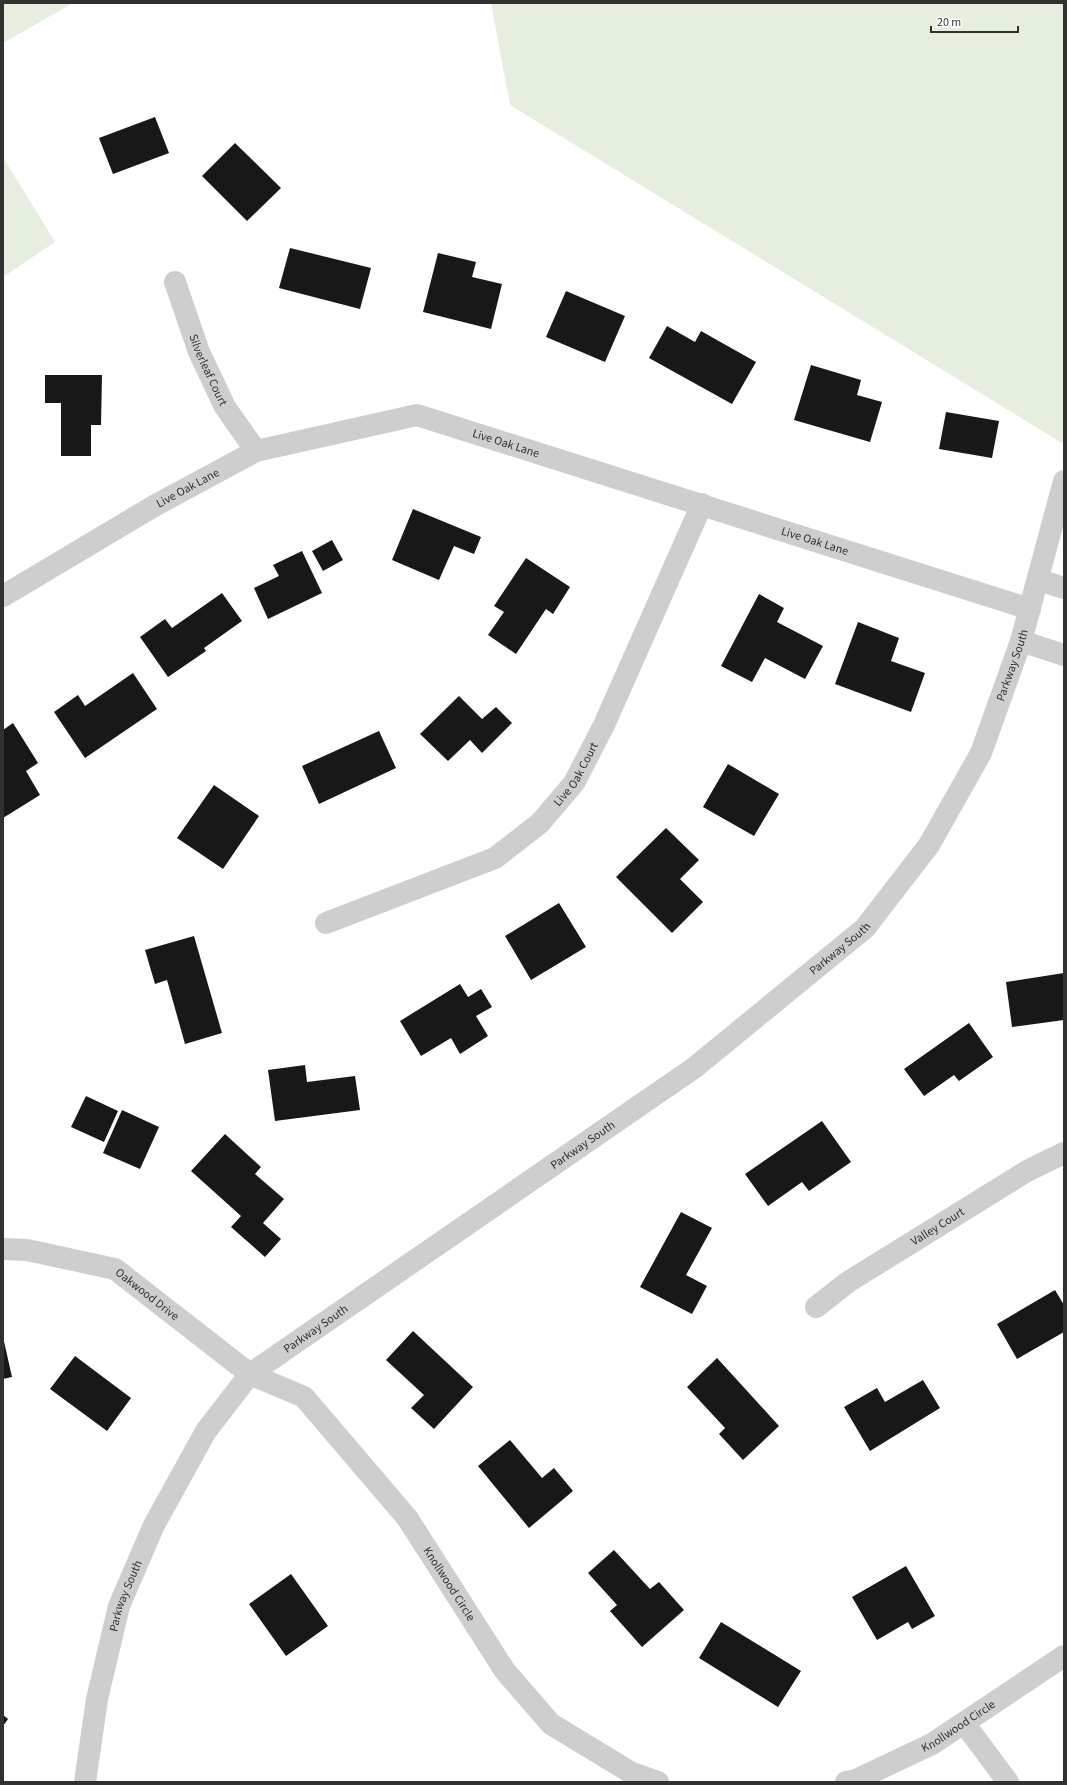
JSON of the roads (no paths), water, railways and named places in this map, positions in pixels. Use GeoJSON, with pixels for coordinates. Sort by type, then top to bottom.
{"type":"FeatureCollection","features":[{"type":"Feature","properties":{"kind":"street","name":"Silverleaf Court"},"geometry":{"type":"LineString","coordinates":[[176,282],[199,352],[225,407],[256,450]]}},
{"type":"Feature","properties":{"kind":"street","name":"Live Oak Lane"},"geometry":{"type":"LineString","coordinates":[[3,596],[154,506],[256,450],[418,415],[1030,609]]}},
{"type":"Feature","properties":{"kind":"street","name":"Parkway South"},"geometry":{"type":"LineString","coordinates":[[85,1782],[97,1699],[119,1606],[154,1525],[206,1431],[250,1374],[694,1068],[865,928],[929,845],[981,753],[1021,640],[1039,580],[1064,481]]}},
{"type":"Feature","properties":{"kind":"street","name":"Live Oak Court"},"geometry":{"type":"LineString","coordinates":[[326,923],[495,858],[540,823],[574,783],[600,731],[702,504]]}},
{"type":"Feature","properties":{"kind":"street"},"geometry":{"type":"LineString","coordinates":[[1039,580],[1064,588]]}},
{"type":"Feature","properties":{"kind":"street"},"geometry":{"type":"LineString","coordinates":[[1021,640],[1064,655]]}},
{"type":"Feature","properties":{"kind":"street","name":"Valley Court"},"geometry":{"type":"LineString","coordinates":[[816,1307],[848,1282],[1020,1175],[1064,1153]]}},
{"type":"Feature","properties":{"kind":"street","name":"Oakwood Drive"},"geometry":{"type":"LineString","coordinates":[[3,1249],[27,1250],[115,1269],[250,1374]]}},
{"type":"Feature","properties":{"kind":"street","name":"Knollwood Circle"},"geometry":{"type":"LineString","coordinates":[[250,1374],[304,1397],[408,1519],[505,1671],[551,1724],[630,1772],[658,1782]]}},
{"type":"Feature","properties":{"kind":"street","name":"Knollwood Circle"},"geometry":{"type":"LineString","coordinates":[[846,1782],[856,1780],[932,1744],[1064,1656]]}},
{"type":"Feature","properties":{"kind":"street"},"geometry":{"type":"LineString","coordinates":[[964,1723],[1008,1782]]}}]}
